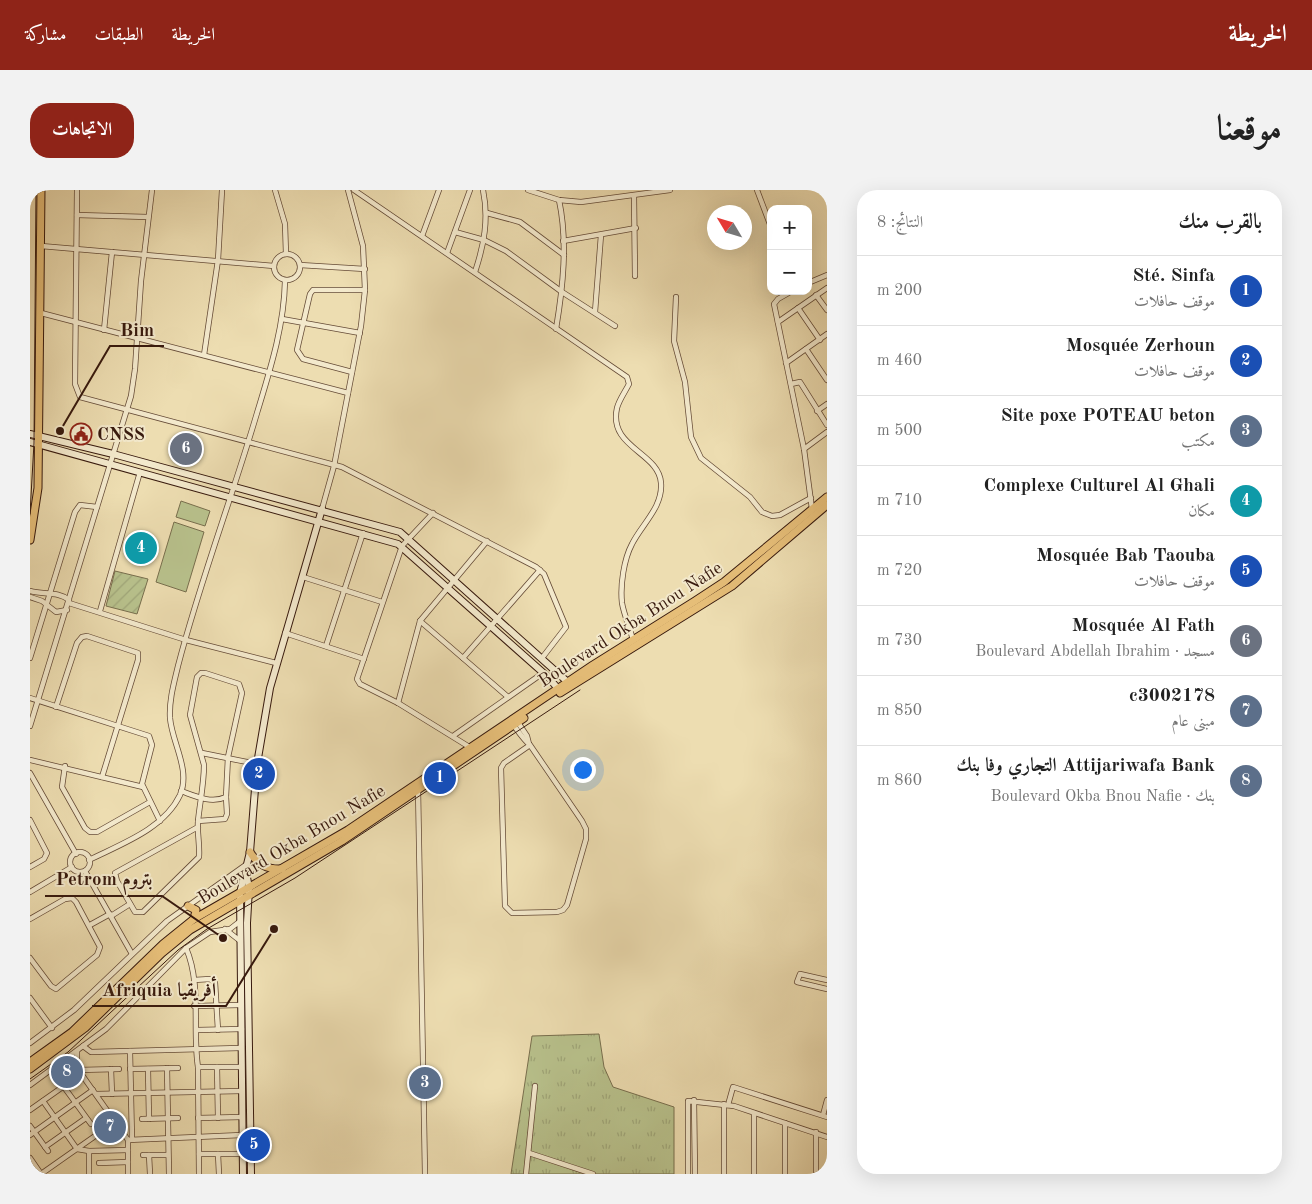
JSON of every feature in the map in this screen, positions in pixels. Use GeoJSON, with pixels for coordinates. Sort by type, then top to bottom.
{"type":"FeatureCollection","features":[{"type":"Feature","properties":{"kind":"main road"},"geometry":{"type":"LineString","coordinates":[[30,540],[37,506],[41,312],[41,190]]}},
{"type":"Feature","properties":{"kind":"main road","name":"Boulevard Okba Bnou Nafie"},"geometry":{"type":"LineString","coordinates":[[249,891],[418,787],[633,640],[724,582],[827,497]]}},
{"type":"Feature","properties":{"kind":"main road","name":"Boulevard Okba Bnou Nafie"},"geometry":{"type":"LineString","coordinates":[[570,684],[732,586],[827,505]]}},
{"type":"Feature","properties":{"kind":"main road","name":"Boulevard Okba Bnou Nafie"},"geometry":{"type":"LineString","coordinates":[[30,1062],[72,1032],[163,944],[194,919],[342,841],[471,748],[514,722]]}},
{"type":"Feature","properties":{"kind":"main road"},"geometry":{"type":"LineString","coordinates":[[250,852],[265,867],[282,870]]}},
{"type":"Feature","properties":{"kind":"main road","name":"Boulevard Okba Bnou Nafie"},"geometry":{"type":"LineString","coordinates":[[30,1069],[85,1028],[181,937],[240,896]]}},
{"type":"Feature","properties":{"kind":"main road"},"geometry":{"type":"LineString","coordinates":[[188,906],[196,910],[194,919]]}},
{"type":"Feature","properties":{"kind":"street"},"geometry":{"type":"LineString","coordinates":[[77,190],[75,322],[75,384],[77,394],[83,399],[334,466],[363,476],[540,570],[544,574],[566,627],[542,658]]}},
{"type":"Feature","properties":{"kind":"street"},"geometry":{"type":"LineString","coordinates":[[30,726],[67,610],[133,384],[144,254],[152,190]]}},
{"type":"Feature","properties":{"kind":"street"},"geometry":{"type":"LineString","coordinates":[[204,355],[218,260],[222,190]]}},
{"type":"Feature","properties":{"kind":"street"},"geometry":{"type":"LineString","coordinates":[[276,190],[285,224],[286,254]]}},
{"type":"Feature","properties":{"kind":"street"},"geometry":{"type":"LineString","coordinates":[[243,1174],[240,1048],[242,1029],[239,940],[240,896],[250,852],[257,764],[276,664],[334,466],[360,333],[366,290],[365,269],[363,246],[348,190]]}},
{"type":"Feature","properties":{"kind":"street"},"geometry":{"type":"LineString","coordinates":[[354,190],[627,377],[628,384],[617,412],[617,426],[631,447],[651,463],[659,475],[661,483],[658,501],[632,544],[622,581],[622,603],[633,640]]}},
{"type":"Feature","properties":{"kind":"street"},"geometry":{"type":"LineString","coordinates":[[422,236],[439,190]]}},
{"type":"Feature","properties":{"kind":"street"},"geometry":{"type":"LineString","coordinates":[[447,253],[470,190]]}},
{"type":"Feature","properties":{"kind":"street"},"geometry":{"type":"LineString","coordinates":[[475,272],[484,240],[487,213],[483,190]]}},
{"type":"Feature","properties":{"kind":"street"},"geometry":{"type":"LineString","coordinates":[[528,190],[559,200],[581,202],[670,190]]}},
{"type":"Feature","properties":{"kind":"street"},"geometry":{"type":"LineString","coordinates":[[630,190],[636,228],[635,276]]}},
{"type":"Feature","properties":{"kind":"street"},"geometry":{"type":"LineString","coordinates":[[757,190],[767,216]]}},
{"type":"Feature","properties":{"kind":"street"},"geometry":{"type":"LineString","coordinates":[[556,329],[562,292],[564,255],[562,214],[559,200]]}},
{"type":"Feature","properties":{"kind":"street"},"geometry":{"type":"LineString","coordinates":[[487,213],[520,222],[564,255]]}},
{"type":"Feature","properties":{"kind":"street"},"geometry":{"type":"LineString","coordinates":[[77,216],[148,217]]}},
{"type":"Feature","properties":{"kind":"street"},"geometry":{"type":"LineString","coordinates":[[563,241],[636,228]]}},
{"type":"Feature","properties":{"kind":"street"},"geometry":{"type":"LineString","coordinates":[[455,232],[484,240],[506,251],[562,292],[616,326]]}},
{"type":"Feature","properties":{"kind":"street"},"geometry":{"type":"LineString","coordinates":[[595,312],[601,235]]}},
{"type":"Feature","properties":{"kind":"street"},"geometry":{"type":"LineString","coordinates":[[41,246],[274,266]]}},
{"type":"Feature","properties":{"kind":"street"},"geometry":{"type":"LineString","coordinates":[[104,330],[112,252]]}},
{"type":"Feature","properties":{"kind":"street"},"geometry":{"type":"LineString","coordinates":[[286,254],[293,255],[300,265],[297,277],[286,281],[276,276],[274,266],[278,258],[286,254]]}},
{"type":"Feature","properties":{"kind":"street"},"geometry":{"type":"LineString","coordinates":[[300,265],[365,269]]}},
{"type":"Feature","properties":{"kind":"street"},"geometry":{"type":"LineString","coordinates":[[812,281],[827,275]]}},
{"type":"Feature","properties":{"kind":"street"},"geometry":{"type":"LineString","coordinates":[[89,860],[160,821],[176,804],[181,791],[183,774],[172,730],[170,704],[186,640],[232,497],[269,372],[282,319],[286,281]]}},
{"type":"Feature","properties":{"kind":"street"},"geometry":{"type":"LineString","coordinates":[[778,322],[827,288]]}},
{"type":"Feature","properties":{"kind":"street"},"geometry":{"type":"LineString","coordinates":[[352,372],[303,359],[299,356],[297,350],[310,294],[313,290],[366,290]]}},
{"type":"Feature","properties":{"kind":"street"},"geometry":{"type":"LineString","coordinates":[[785,295],[775,301],[774,304],[804,449],[812,509]]}},
{"type":"Feature","properties":{"kind":"street"},"geometry":{"type":"LineString","coordinates":[[816,295],[827,310]]}},
{"type":"Feature","properties":{"kind":"street"},"geometry":{"type":"LineString","coordinates":[[676,297],[674,341],[685,382],[691,437],[701,458],[750,497],[762,512],[772,516],[780,515],[811,498]]}},
{"type":"Feature","properties":{"kind":"street"},"geometry":{"type":"LineString","coordinates":[[798,308],[820,340]]}},
{"type":"Feature","properties":{"kind":"street"},"geometry":{"type":"LineString","coordinates":[[41,312],[348,393]]}},
{"type":"Feature","properties":{"kind":"street"},"geometry":{"type":"LineString","coordinates":[[282,319],[360,333]]}},
{"type":"Feature","properties":{"kind":"street"},"geometry":{"type":"LineString","coordinates":[[786,363],[826,336]]}},
{"type":"Feature","properties":{"kind":"street"},"geometry":{"type":"LineString","coordinates":[[806,350],[827,380]]}},
{"type":"Feature","properties":{"kind":"street"},"geometry":{"type":"LineString","coordinates":[[791,384],[800,382],[827,425]]}},
{"type":"Feature","properties":{"kind":"street"},"geometry":{"type":"LineString","coordinates":[[817,411],[827,404]]}},
{"type":"Feature","properties":{"kind":"street"},"geometry":{"type":"LineString","coordinates":[[804,449],[827,432]]}},
{"type":"Feature","properties":{"kind":"street"},"geometry":{"type":"LineString","coordinates":[[30,434],[235,486],[400,532],[409,538],[570,684]]}},
{"type":"Feature","properties":{"kind":"street"},"geometry":{"type":"LineString","coordinates":[[30,442],[363,533],[402,546],[543,673],[560,691]]}},
{"type":"Feature","properties":{"kind":"street"},"geometry":{"type":"LineString","coordinates":[[100,611],[140,472]]}},
{"type":"Feature","properties":{"kind":"street"},"geometry":{"type":"LineString","coordinates":[[30,658],[76,508],[80,505],[97,507]]}},
{"type":"Feature","properties":{"kind":"street"},"geometry":{"type":"LineString","coordinates":[[434,513],[402,546],[358,679],[360,684],[398,703],[471,748]]}},
{"type":"Feature","properties":{"kind":"street"},"geometry":{"type":"LineString","coordinates":[[326,646],[363,533]]}},
{"type":"Feature","properties":{"kind":"street"},"geometry":{"type":"LineString","coordinates":[[398,703],[420,621],[487,541]]}},
{"type":"Feature","properties":{"kind":"street"},"geometry":{"type":"LineString","coordinates":[[463,658],[540,570]]}},
{"type":"Feature","properties":{"kind":"street"},"geometry":{"type":"LineString","coordinates":[[303,577],[382,602]]}},
{"type":"Feature","properties":{"kind":"street"},"geometry":{"type":"LineString","coordinates":[[30,591],[48,595],[59,594],[69,602],[186,640],[276,664]]}},
{"type":"Feature","properties":{"kind":"street"},"geometry":{"type":"LineString","coordinates":[[30,597],[46,604],[56,612],[67,610]]}},
{"type":"Feature","properties":{"kind":"street"},"geometry":{"type":"LineString","coordinates":[[420,621],[508,697]]}},
{"type":"Feature","properties":{"kind":"street"},"geometry":{"type":"LineString","coordinates":[[285,633],[364,659]]}},
{"type":"Feature","properties":{"kind":"street"},"geometry":{"type":"LineString","coordinates":[[56,706],[77,643],[82,637],[87,636],[135,650],[139,656],[102,777]]}},
{"type":"Feature","properties":{"kind":"street"},"geometry":{"type":"LineString","coordinates":[[228,757],[226,819],[198,824],[116,872],[115,877],[135,912],[143,912],[197,861],[200,854],[198,824],[204,765],[202,753],[192,726],[190,710],[197,677],[202,673],[237,683],[242,689],[228,757]]}},
{"type":"Feature","properties":{"kind":"street"},"geometry":{"type":"LineString","coordinates":[[453,736],[543,673]]}},
{"type":"Feature","properties":{"kind":"street"},"geometry":{"type":"LineString","coordinates":[[30,698],[147,735],[152,740],[143,786],[160,821]]}},
{"type":"Feature","properties":{"kind":"street"},"geometry":{"type":"LineString","coordinates":[[514,722],[582,820],[586,829],[586,839],[567,905],[563,910],[557,912],[512,913],[505,906],[501,768],[504,762],[529,744]]}},
{"type":"Feature","properties":{"kind":"street"},"geometry":{"type":"LineString","coordinates":[[202,753],[257,764]]}},
{"type":"Feature","properties":{"kind":"street"},"geometry":{"type":"LineString","coordinates":[[30,760],[65,766],[143,786]]}},
{"type":"Feature","properties":{"kind":"street"},"geometry":{"type":"LineString","coordinates":[[65,766],[62,787],[86,830],[90,832],[97,832],[150,802]]}},
{"type":"Feature","properties":{"kind":"street"},"geometry":{"type":"LineString","coordinates":[[30,773],[76,854]]}},
{"type":"Feature","properties":{"kind":"street"},"geometry":{"type":"LineString","coordinates":[[418,787],[425,1174]]}},
{"type":"Feature","properties":{"kind":"street"},"geometry":{"type":"LineString","coordinates":[[181,791],[201,798],[215,800],[226,797]]}},
{"type":"Feature","properties":{"kind":"street"},"geometry":{"type":"LineString","coordinates":[[30,820],[47,854],[44,859],[30,867]]}},
{"type":"Feature","properties":{"kind":"street"},"geometry":{"type":"LineString","coordinates":[[76,854],[84,854],[89,860],[89,866],[85,871],[76,871],[72,867],[71,859],[76,854]]}},
{"type":"Feature","properties":{"kind":"street"},"geometry":{"type":"LineString","coordinates":[[30,1043],[52,1028],[84,1001],[167,921],[214,890],[236,870],[247,864]]}},
{"type":"Feature","properties":{"kind":"street"},"geometry":{"type":"LineString","coordinates":[[30,892],[72,867]]}},
{"type":"Feature","properties":{"kind":"street"},"geometry":{"type":"LineString","coordinates":[[85,871],[132,954]]}},
{"type":"Feature","properties":{"kind":"street"},"geometry":{"type":"LineString","coordinates":[[246,872],[249,891],[247,923],[251,1174]]}},
{"type":"Feature","properties":{"kind":"street"},"geometry":{"type":"LineString","coordinates":[[30,919],[70,898],[75,900],[99,942],[100,950],[58,988],[52,987],[30,958]]}},
{"type":"Feature","properties":{"kind":"street"},"geometry":{"type":"LineString","coordinates":[[90,925],[130,904]]}},
{"type":"Feature","properties":{"kind":"street"},"geometry":{"type":"LineString","coordinates":[[30,1085],[114,1022],[186,948],[210,932],[230,929],[239,922]]}},
{"type":"Feature","properties":{"kind":"street"},"geometry":{"type":"LineString","coordinates":[[224,929],[239,940]]}},
{"type":"Feature","properties":{"kind":"street"},"geometry":{"type":"LineString","coordinates":[[186,948],[194,980],[194,1006],[197,1030],[195,1050],[198,1067],[199,1174]]}},
{"type":"Feature","properties":{"kind":"street"},"geometry":{"type":"LineString","coordinates":[[30,968],[35,965]]}},
{"type":"Feature","properties":{"kind":"street"},"geometry":{"type":"LineString","coordinates":[[827,980],[800,974],[797,982],[827,989]]}},
{"type":"Feature","properties":{"kind":"street"},"geometry":{"type":"LineString","coordinates":[[194,980],[210,979],[215,982],[218,1030]]}},
{"type":"Feature","properties":{"kind":"street"},"geometry":{"type":"LineString","coordinates":[[30,998],[52,1028]]}},
{"type":"Feature","properties":{"kind":"street"},"geometry":{"type":"LineString","coordinates":[[194,1006],[215,1004],[240,1005]]}},
{"type":"Feature","properties":{"kind":"street"},"geometry":{"type":"LineString","coordinates":[[197,1030],[242,1029]]}},
{"type":"Feature","properties":{"kind":"street"},"geometry":{"type":"LineString","coordinates":[[83,1046],[91,1052],[240,1048]]}},
{"type":"Feature","properties":{"kind":"street"},"geometry":{"type":"LineString","coordinates":[[77,1051],[79,1071]]}},
{"type":"Feature","properties":{"kind":"street"},"geometry":{"type":"LineString","coordinates":[[128,1174],[130,1051]]}},
{"type":"Feature","properties":{"kind":"street"},"geometry":{"type":"LineString","coordinates":[[63,1060],[79,1071],[115,1122],[130,1139]]}},
{"type":"Feature","properties":{"kind":"street"},"geometry":{"type":"LineString","coordinates":[[198,1067],[241,1067]]}},
{"type":"Feature","properties":{"kind":"street"},"geometry":{"type":"LineString","coordinates":[[217,1067],[218,1118]]}},
{"type":"Feature","properties":{"kind":"street"},"geometry":{"type":"LineString","coordinates":[[167,1068],[169,1174]]}},
{"type":"Feature","properties":{"kind":"street"},"geometry":{"type":"LineString","coordinates":[[130,1069],[178,1068]]}},
{"type":"Feature","properties":{"kind":"street"},"geometry":{"type":"LineString","coordinates":[[30,1110],[64,1086],[79,1071],[119,1069]]}},
{"type":"Feature","properties":{"kind":"street"},"geometry":{"type":"LineString","coordinates":[[148,1069],[149,1119]]}},
{"type":"Feature","properties":{"kind":"street"},"geometry":{"type":"LineString","coordinates":[[112,1070],[112,1094]]}},
{"type":"Feature","properties":{"kind":"street"},"geometry":{"type":"LineString","coordinates":[[64,1086],[91,1124]]}},
{"type":"Feature","properties":{"kind":"street"},"geometry":{"type":"LineString","coordinates":[[526,1174],[535,1086]]}},
{"type":"Feature","properties":{"kind":"street"},"geometry":{"type":"LineString","coordinates":[[724,1174],[726,1105],[733,1087],[825,1116],[827,1100]]}},
{"type":"Feature","properties":{"kind":"street"},"geometry":{"type":"LineString","coordinates":[[32,1134],[75,1103],[94,1092],[112,1094],[167,1094],[242,1091]]}},
{"type":"Feature","properties":{"kind":"street"},"geometry":{"type":"LineString","coordinates":[[694,1100],[695,1174]]}},
{"type":"Feature","properties":{"kind":"street"},"geometry":{"type":"LineString","coordinates":[[688,1174],[686,1104],[688,1101],[694,1100],[726,1105],[785,1122],[827,1137]]}},
{"type":"Feature","properties":{"kind":"street"},"geometry":{"type":"LineString","coordinates":[[43,1101],[77,1149],[89,1151],[128,1150]]}},
{"type":"Feature","properties":{"kind":"street"},"geometry":{"type":"LineString","coordinates":[[754,1113],[754,1174]]}},
{"type":"Feature","properties":{"kind":"street"},"geometry":{"type":"LineString","coordinates":[[198,1118],[242,1117]]}},
{"type":"Feature","properties":{"kind":"street"},"geometry":{"type":"LineString","coordinates":[[30,1126],[32,1134],[46,1149],[65,1132],[86,1118]]}},
{"type":"Feature","properties":{"kind":"street"},"geometry":{"type":"LineString","coordinates":[[142,1119],[178,1118]]}},
{"type":"Feature","properties":{"kind":"street"},"geometry":{"type":"LineString","coordinates":[[30,1158],[41,1174],[115,1122]]}},
{"type":"Feature","properties":{"kind":"street"},"geometry":{"type":"LineString","coordinates":[[785,1122],[785,1174]]}},
{"type":"Feature","properties":{"kind":"street"},"geometry":{"type":"LineString","coordinates":[[816,1132],[816,1174]]}},
{"type":"Feature","properties":{"kind":"street"},"geometry":{"type":"LineString","coordinates":[[130,1139],[242,1135]]}},
{"type":"Feature","properties":{"kind":"street"},"geometry":{"type":"LineString","coordinates":[[89,1151],[89,1174]]}},
{"type":"Feature","properties":{"kind":"street"},"geometry":{"type":"LineString","coordinates":[[529,1153],[594,1174]]}},
{"type":"Feature","properties":{"kind":"street"},"geometry":{"type":"LineString","coordinates":[[143,1155],[168,1154]]}},
{"type":"Feature","properties":{"kind":"street"},"geometry":{"type":"LineString","coordinates":[[199,1154],[242,1154]]}},
{"type":"Feature","properties":{"kind":"street"},"geometry":{"type":"LineString","coordinates":[[218,1154],[218,1174]]}},
{"type":"Feature","properties":{"kind":"street"},"geometry":{"type":"LineString","coordinates":[[149,1155],[150,1174]]}},
{"type":"Feature","properties":{"kind":"street"},"geometry":{"type":"LineString","coordinates":[[100,1163],[128,1162]]}},
{"type":"Feature","properties":{"kind":"green space"},"geometry":{"type":"Polygon","coordinates":[[[181,501],[210,511],[205,526],[176,517],[181,501]]]}},
{"type":"Feature","properties":{"kind":"green space"},"geometry":{"type":"Polygon","coordinates":[[[174,522],[204,532],[186,592],[156,582],[174,522]]]}},
{"type":"Feature","properties":{"kind":"green space"},"geometry":{"type":"Polygon","coordinates":[[[115,571],[148,579],[137,614],[106,606],[115,571]]]}},
{"type":"Feature","properties":{"kind":"green space"},"geometry":{"type":"Polygon","coordinates":[[[599,1034],[604,1067],[613,1087],[674,1107],[674,1174],[511,1174],[532,1036],[599,1034]]]}},
{"type":"Feature","properties":{"kind":"tram line"},"geometry":{"type":"LineString","coordinates":[[30,514],[34,443],[36,190]]}},
{"type":"Feature","properties":{"kind":"tram line"},"geometry":{"type":"LineString","coordinates":[[30,1079],[68,1052],[178,950],[207,929],[295,878],[580,690]]}},
{"type":"Feature","properties":{"kind":"place","name":"Bim"},"geometry":{"type":"Point","coordinates":[60,431]}},
{"type":"Feature","properties":{"kind":"place","name":"CNSS"},"geometry":{"type":"Point","coordinates":[81,434]}},
{"type":"Feature","properties":{"kind":"place","name":"Mosquée Al Fath"},"geometry":{"type":"Point","coordinates":[186,449]}},
{"type":"Feature","properties":{"kind":"place","name":"Complexe Culturel Al Ghali"},"geometry":{"type":"Point","coordinates":[141,548]}},
{"type":"Feature","properties":{"kind":"place","name":"Mosquée Zerhoun"},"geometry":{"type":"Point","coordinates":[259,774]}},
{"type":"Feature","properties":{"kind":"place","name":"Sté. Sinfa"},"geometry":{"type":"Point","coordinates":[440,778]}},
{"type":"Feature","properties":{"kind":"place","name":"Afriquia أفريقيا"},"geometry":{"type":"Point","coordinates":[274,929]}},
{"type":"Feature","properties":{"kind":"place","name":"Petrom بتروم"},"geometry":{"type":"Point","coordinates":[223,938]}},
{"type":"Feature","properties":{"kind":"place","name":"Attijariwafa Bank التجاري وفا بنك"},"geometry":{"type":"Point","coordinates":[67,1072]}},
{"type":"Feature","properties":{"kind":"place","name":"Site poxe POTEAU beton"},"geometry":{"type":"Point","coordinates":[425,1083]}},
{"type":"Feature","properties":{"kind":"place","name":"c3002178"},"geometry":{"type":"Point","coordinates":[110,1127]}},
{"type":"Feature","properties":{"kind":"place","name":"Mosquée Bab Taouba"},"geometry":{"type":"Point","coordinates":[254,1145]}}]}
